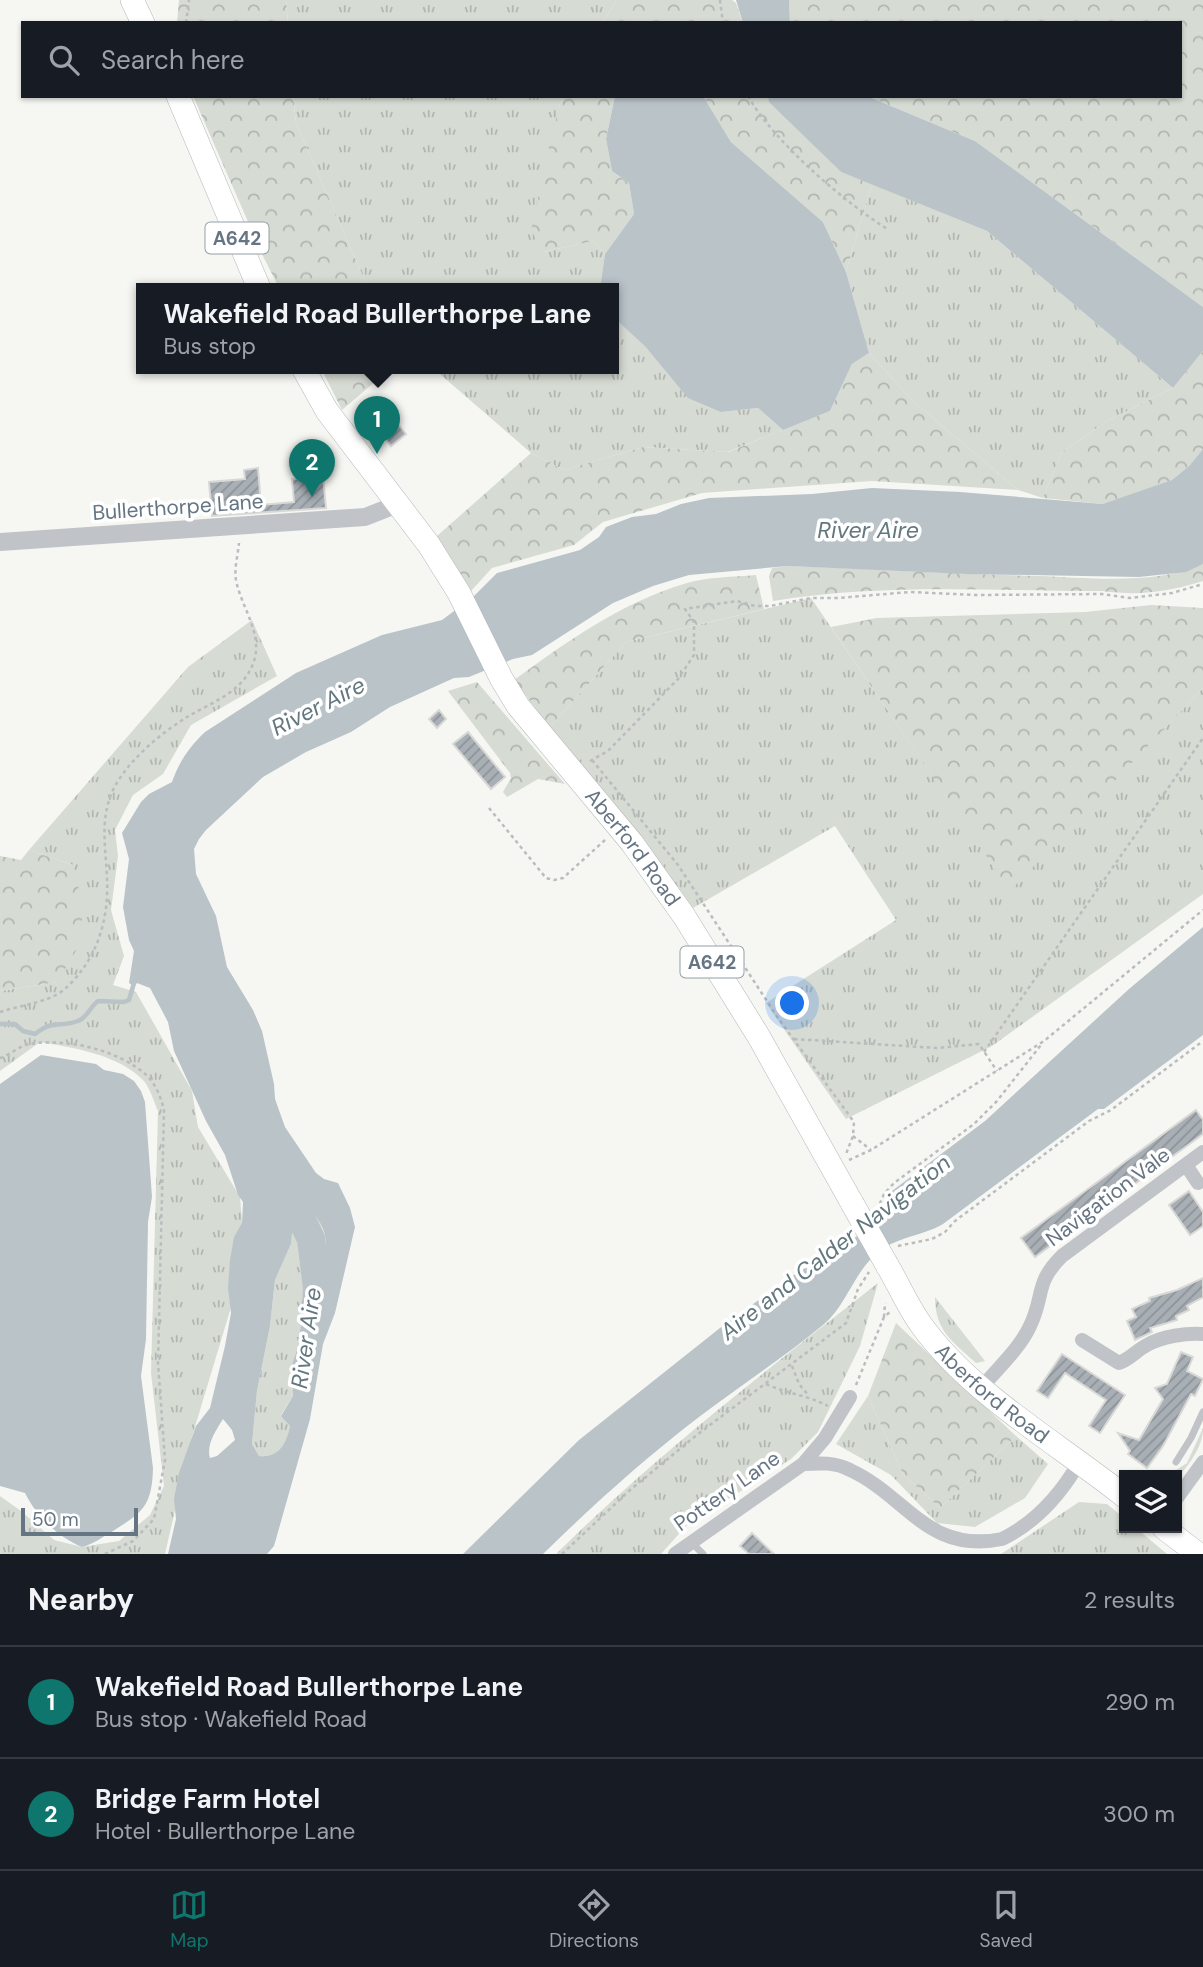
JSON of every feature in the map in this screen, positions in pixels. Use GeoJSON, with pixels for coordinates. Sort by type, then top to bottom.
{"type":"FeatureCollection","features":[{"type":"Feature","properties":{"kind":"main road"},"geometry":{"type":"LineString","coordinates":[[132,0],[142,21]]}},
{"type":"Feature","properties":{"kind":"main road","name":"A642"},"geometry":{"type":"LineString","coordinates":[[179,98],[257,283]]}},
{"type":"Feature","properties":{"kind":"main road","name":"A642"},"geometry":{"type":"LineString","coordinates":[[306,374],[327,411],[398,504]]}},
{"type":"Feature","properties":{"kind":"main road","name":"Aberford Road"},"geometry":{"type":"LineString","coordinates":[[398,504],[429,545],[459,593],[518,706],[619,828],[684,916],[759,1037],[922,1325],[949,1357],[982,1387],[1119,1492]]}},
{"type":"Feature","properties":{"kind":"main road"},"geometry":{"type":"LineString","coordinates":[[1171,1533],[1198,1554]]}},
{"type":"Feature","properties":{"kind":"street","name":"Bullerthorpe Lane"},"geometry":{"type":"LineString","coordinates":[[0,542],[365,517],[398,504]]}},
{"type":"Feature","properties":{"kind":"street","name":"Navigation Vale"},"geometry":{"type":"LineString","coordinates":[[982,1387],[1029,1328],[1036,1311],[1040,1285],[1048,1270],[1062,1256],[1203,1152]]}},
{"type":"Feature","properties":{"kind":"street"},"geometry":{"type":"LineString","coordinates":[[1186,1165],[1198,1183]]}},
{"type":"Feature","properties":{"kind":"street"},"geometry":{"type":"LineString","coordinates":[[1082,1340],[1119,1363],[1128,1360],[1148,1344],[1162,1339],[1203,1334]]}},
{"type":"Feature","properties":{"kind":"street","name":"Pottery Lane"},"geometry":{"type":"LineString","coordinates":[[675,1554],[803,1464],[825,1438],[850,1397]]}},
{"type":"Feature","properties":{"kind":"street","name":"Pottery Lane"},"geometry":{"type":"LineString","coordinates":[[803,1464],[831,1464],[848,1468],[879,1489],[916,1527],[933,1540],[965,1551],[989,1545],[1024,1527],[1053,1501],[1080,1461]]}},
{"type":"Feature","properties":{"kind":"street"},"geometry":{"type":"LineString","coordinates":[[1182,1491],[1203,1462]]}},
{"type":"Feature","properties":{"kind":"lane"},"geometry":{"type":"LineString","coordinates":[[1177,1462],[1203,1412]]}},
{"type":"Feature","properties":{"kind":"lane"},"geometry":{"type":"LineString","coordinates":[[690,1541],[703,1554]]}},
{"type":"Feature","properties":{"kind":"path"},"geometry":{"type":"LineString","coordinates":[[186,21],[189,0]]}},
{"type":"Feature","properties":{"kind":"path"},"geometry":{"type":"LineString","coordinates":[[720,0],[723,21]]}},
{"type":"Feature","properties":{"kind":"path"},"geometry":{"type":"LineString","coordinates":[[749,98],[755,110],[788,148],[870,219],[889,230]]}},
{"type":"Feature","properties":{"kind":"path"},"geometry":{"type":"LineString","coordinates":[[0,1012],[58,995],[88,962],[98,941],[106,907],[103,823],[110,797],[122,775],[163,734],[187,717],[225,697],[250,671],[257,648],[254,629],[236,577],[240,526]]}},
{"type":"Feature","properties":{"kind":"path"},"geometry":{"type":"LineString","coordinates":[[1203,584],[1172,593],[1130,598],[1102,594],[910,593],[811,598],[770,606],[755,606],[737,601],[685,609],[694,622],[694,655],[678,679],[608,751],[592,760],[678,865],[729,946],[854,1122],[853,1136],[842,1163],[871,1150],[1044,1041],[1203,911]]}},
{"type":"Feature","properties":{"kind":"path"},"geometry":{"type":"LineString","coordinates":[[984,1052],[1203,738]]}},
{"type":"Feature","properties":{"kind":"path"},"geometry":{"type":"LineString","coordinates":[[489,808],[546,878],[554,880],[564,878],[619,828]]}},
{"type":"Feature","properties":{"kind":"path"},"geometry":{"type":"LineString","coordinates":[[793,1039],[937,1048],[979,1044],[997,1071]]}},
{"type":"Feature","properties":{"kind":"path"},"geometry":{"type":"LineString","coordinates":[[879,1208],[884,1194],[894,1184],[974,1124],[997,1101],[1044,1041]]}},
{"type":"Feature","properties":{"kind":"path"},"geometry":{"type":"LineString","coordinates":[[562,1554],[659,1466],[846,1324],[858,1289],[901,1244],[932,1240],[945,1232],[955,1221],[1040,1157],[1089,1121],[1111,1110],[1203,1041]]}},
{"type":"Feature","properties":{"kind":"path"},"geometry":{"type":"LineString","coordinates":[[0,1058],[27,1044],[74,1045],[97,1049],[116,1056],[144,1073],[155,1085],[164,1110],[158,1363],[165,1460],[154,1519],[133,1541],[105,1554]]}},
{"type":"Feature","properties":{"kind":"path"},"geometry":{"type":"LineString","coordinates":[[853,1136],[871,1150]]}},
{"type":"Feature","properties":{"kind":"path"},"geometry":{"type":"LineString","coordinates":[[850,1397],[884,1317]]}},
{"type":"Feature","properties":{"kind":"path"},"geometry":{"type":"LineString","coordinates":[[792,1365],[799,1384],[809,1396]]}},
{"type":"Feature","properties":{"kind":"path"},"geometry":{"type":"LineString","coordinates":[[766,1384],[782,1391],[809,1396],[841,1413]]}},
{"type":"Feature","properties":{"kind":"green space"},"geometry":{"type":"Polygon","coordinates":[[[179,0],[286,0],[288,21],[177,21],[179,0]]]}},
{"type":"Feature","properties":{"kind":"green space"},"geometry":{"type":"Polygon","coordinates":[[[286,0],[617,0],[603,21],[288,21],[286,0]]]}},
{"type":"Feature","properties":{"kind":"green space"},"geometry":{"type":"Polygon","coordinates":[[[617,0],[732,0],[736,3],[742,21],[603,21],[617,0]]]}},
{"type":"Feature","properties":{"kind":"green space"},"geometry":{"type":"Polygon","coordinates":[[[789,0],[1203,0],[1203,307],[975,141],[872,98],[1182,98],[1182,21],[790,21],[789,0]]]}},
{"type":"Feature","properties":{"kind":"green space"},"geometry":{"type":"Polygon","coordinates":[[[194,98],[293,98],[296,123],[366,283],[276,283],[194,98]]]}},
{"type":"Feature","properties":{"kind":"green space"},"geometry":{"type":"Polygon","coordinates":[[[293,98],[563,98],[559,106],[543,252],[593,241],[605,254],[601,283],[366,283],[296,123],[293,98]]]}},
{"type":"Feature","properties":{"kind":"green space"},"geometry":{"type":"Polygon","coordinates":[[[563,98],[615,98],[606,139],[612,171],[629,183],[634,214],[605,254],[593,241],[543,252],[531,230],[563,98]]]}},
{"type":"Feature","properties":{"kind":"green space"},"geometry":{"type":"Polygon","coordinates":[[[704,98],[769,98],[841,172],[872,184],[846,272],[823,222],[731,142],[704,98]]]}},
{"type":"Feature","properties":{"kind":"green space"},"geometry":{"type":"Polygon","coordinates":[[[872,184],[987,231],[1173,388],[1107,421],[1061,453],[1043,498],[1018,490],[914,402],[869,353],[846,272],[872,184]]]}},
{"type":"Feature","properties":{"kind":"green space"},"geometry":{"type":"Polygon","coordinates":[[[619,322],[721,412],[758,408],[783,430],[727,452],[643,447],[564,470],[531,453],[440,374],[619,374],[619,322]]]}},
{"type":"Feature","properties":{"kind":"green space"},"geometry":{"type":"Polygon","coordinates":[[[1203,351],[1203,449],[1189,466],[1172,480],[1111,503],[1043,498],[1061,453],[1107,421],[1173,388],[1203,351]]]}},
{"type":"Feature","properties":{"kind":"green space"},"geometry":{"type":"Polygon","coordinates":[[[869,353],[914,402],[1018,490],[872,481],[702,493],[603,522],[574,545],[492,568],[471,591],[437,536],[531,453],[564,470],[643,447],[728,452],[830,411],[852,364],[869,353]]]}},
{"type":"Feature","properties":{"kind":"green space"},"geometry":{"type":"Polygon","coordinates":[[[324,374],[384,374],[342,410],[324,374]]]}},
{"type":"Feature","properties":{"kind":"green space"},"geometry":{"type":"Polygon","coordinates":[[[1203,564],[1203,581],[1141,593],[896,590],[814,595],[773,601],[769,576],[772,568],[788,566],[1123,579],[1165,575],[1203,564]]]}},
{"type":"Feature","properties":{"kind":"green space"},"geometry":{"type":"Polygon","coordinates":[[[756,575],[764,609],[626,642],[550,727],[514,680],[596,624],[663,591],[712,578],[756,575]]]}},
{"type":"Feature","properties":{"kind":"green space"},"geometry":{"type":"Polygon","coordinates":[[[811,598],[1010,890],[1203,688],[1203,894],[992,1046],[846,1119],[766,1003],[896,920],[835,826],[693,908],[651,850],[550,727],[626,642],[811,598]]]}},
{"type":"Feature","properties":{"kind":"green space"},"geometry":{"type":"Polygon","coordinates":[[[1151,605],[1203,608],[1203,688],[1010,891],[831,627],[877,618],[1085,612],[1151,605]]]}},
{"type":"Feature","properties":{"kind":"green space"},"geometry":{"type":"Polygon","coordinates":[[[252,620],[277,676],[191,725],[163,774],[133,795],[115,830],[118,856],[111,910],[124,956],[113,985],[136,992],[192,1091],[198,1127],[240,1197],[245,1261],[191,1440],[165,1554],[0,1554],[0,1496],[54,1540],[82,1547],[119,1541],[150,1515],[164,1486],[151,1373],[158,1111],[146,1084],[133,1072],[109,1058],[81,1050],[40,1042],[0,1071],[0,991],[57,982],[73,865],[29,850],[188,667],[252,620]]]}},
{"type":"Feature","properties":{"kind":"green space"},"geometry":{"type":"Polygon","coordinates":[[[477,682],[565,784],[538,779],[507,797],[503,792],[511,778],[510,773],[448,691],[477,682]]]}},
{"type":"Feature","properties":{"kind":"green space"},"geometry":{"type":"Polygon","coordinates":[[[29,850],[73,865],[83,906],[80,944],[57,982],[0,991],[0,856],[21,860],[29,850]]]}},
{"type":"Feature","properties":{"kind":"green space"},"geometry":{"type":"Polygon","coordinates":[[[308,1213],[319,1220],[327,1239],[327,1248],[311,1278],[311,1288],[304,1299],[298,1347],[291,1367],[293,1396],[281,1415],[290,1426],[288,1433],[277,1452],[259,1456],[252,1444],[257,1391],[270,1326],[275,1280],[291,1244],[292,1234],[304,1214],[308,1213]]]}},
{"type":"Feature","properties":{"kind":"green space"},"geometry":{"type":"Polygon","coordinates":[[[878,1283],[860,1346],[818,1432],[791,1459],[686,1526],[661,1554],[556,1554],[673,1448],[878,1283]]]}},
{"type":"Feature","properties":{"kind":"green space"},"geometry":{"type":"Polygon","coordinates":[[[935,1297],[985,1361],[976,1363],[947,1335],[938,1319],[935,1297]]]}},
{"type":"Feature","properties":{"kind":"green space"},"geometry":{"type":"Polygon","coordinates":[[[896,1323],[1016,1436],[940,1508],[903,1474],[868,1396],[896,1323]]]}},
{"type":"Feature","properties":{"kind":"green space"},"geometry":{"type":"Polygon","coordinates":[[[868,1396],[903,1474],[940,1508],[1016,1436],[1048,1464],[1025,1498],[975,1527],[937,1523],[891,1475],[836,1444],[868,1396]]]}},
{"type":"Feature","properties":{"kind":"green space"},"geometry":{"type":"Polygon","coordinates":[[[1203,1428],[1198,1448],[1191,1460],[1182,1473],[1182,1470],[1176,1470],[1187,1463],[1203,1428]]]}},
{"type":"Feature","properties":{"kind":"green space"},"geometry":{"type":"Polygon","coordinates":[[[1079,1502],[1107,1504],[1119,1514],[1119,1533],[1142,1533],[1167,1554],[1001,1554],[1079,1502]]]}},
{"type":"Feature","properties":{"kind":"water"},"geometry":{"type":"Polygon","coordinates":[[[736,0],[789,0],[790,21],[742,21],[736,0]]]}},
{"type":"Feature","properties":{"kind":"water"},"geometry":{"type":"Polygon","coordinates":[[[615,98],[704,98],[731,142],[823,222],[846,272],[869,353],[852,364],[830,411],[783,430],[758,408],[721,412],[688,398],[645,346],[619,322],[619,283],[601,283],[605,254],[634,214],[629,183],[612,171],[606,139],[615,98]]]}},
{"type":"Feature","properties":{"kind":"water"},"geometry":{"type":"Polygon","coordinates":[[[768,98],[872,98],[975,141],[1203,307],[1203,351],[1173,388],[987,231],[841,172],[769,102],[768,98]]]}},
{"type":"Feature","properties":{"kind":"water"},"geometry":{"type":"Polygon","coordinates":[[[1203,449],[1203,564],[1186,572],[1139,577],[966,574],[788,566],[689,575],[653,586],[613,603],[532,655],[513,659],[469,677],[454,678],[390,707],[351,732],[306,752],[263,777],[206,830],[194,849],[196,874],[216,916],[227,967],[253,1010],[262,1031],[275,1099],[285,1127],[316,1173],[324,1179],[338,1183],[350,1208],[355,1227],[335,1313],[323,1344],[310,1419],[274,1546],[267,1554],[168,1554],[176,1519],[174,1499],[179,1473],[196,1426],[210,1408],[225,1346],[231,1313],[228,1288],[230,1260],[234,1237],[242,1223],[243,1202],[238,1195],[225,1155],[174,1051],[168,1022],[150,988],[129,983],[134,951],[129,940],[123,907],[129,859],[122,833],[141,802],[149,794],[172,782],[181,761],[199,738],[296,673],[382,635],[442,620],[473,597],[497,573],[580,550],[599,537],[606,527],[632,517],[656,514],[681,504],[709,498],[812,494],[872,488],[1103,504],[1172,480],[1189,466],[1203,449]],[[304,1214],[292,1234],[291,1244],[275,1280],[270,1326],[257,1391],[252,1444],[259,1456],[277,1452],[288,1433],[290,1426],[281,1416],[293,1396],[291,1367],[298,1347],[304,1299],[311,1288],[309,1278],[316,1272],[325,1256],[326,1238],[319,1221],[313,1214],[304,1214]],[[223,1419],[211,1443],[210,1458],[217,1456],[235,1440],[232,1430],[223,1419]]]}},
{"type":"Feature","properties":{"kind":"water"},"geometry":{"type":"Polygon","coordinates":[[[1203,927],[1203,1035],[943,1224],[894,1242],[877,1253],[823,1325],[658,1449],[543,1554],[463,1554],[579,1440],[725,1324],[801,1270],[821,1262],[849,1239],[856,1237],[885,1209],[888,1194],[985,1121],[1129,989],[1203,927]]]}},
{"type":"Feature","properties":{"kind":"water"},"geometry":{"type":"Polygon","coordinates":[[[41,1055],[96,1064],[104,1070],[123,1074],[134,1081],[145,1102],[152,1197],[148,1222],[146,1339],[141,1376],[153,1468],[151,1491],[139,1513],[113,1531],[82,1547],[49,1525],[25,1493],[0,1486],[0,1084],[41,1055]]]}},
{"type":"Feature","properties":{"kind":"building"},"geometry":{"type":"Polygon","coordinates":[[[386,409],[406,434],[391,446],[371,421],[386,409]]]}},
{"type":"Feature","properties":{"kind":"building"},"geometry":{"type":"Polygon","coordinates":[[[258,468],[261,505],[294,502],[292,479],[323,476],[326,508],[212,516],[209,482],[245,479],[244,470],[258,468]]]}},
{"type":"Feature","properties":{"kind":"building"},"geometry":{"type":"Polygon","coordinates":[[[439,710],[446,719],[437,728],[429,719],[439,710]]]}},
{"type":"Feature","properties":{"kind":"building"},"geometry":{"type":"Polygon","coordinates":[[[468,732],[505,777],[491,789],[453,744],[468,732]]]}},
{"type":"Feature","properties":{"kind":"building"},"geometry":{"type":"Polygon","coordinates":[[[1196,1110],[1203,1120],[1203,1134],[1035,1257],[1021,1238],[1196,1110]]]}},
{"type":"Feature","properties":{"kind":"building"},"geometry":{"type":"Polygon","coordinates":[[[1189,1191],[1203,1212],[1203,1226],[1190,1235],[1169,1205],[1189,1191]]]}},
{"type":"Feature","properties":{"kind":"building"},"geometry":{"type":"Polygon","coordinates":[[[1203,1278],[1203,1297],[1187,1306],[1189,1310],[1176,1316],[1177,1320],[1150,1328],[1152,1332],[1135,1340],[1127,1321],[1136,1317],[1132,1309],[1150,1301],[1149,1298],[1177,1290],[1203,1278]]]}},
{"type":"Feature","properties":{"kind":"building"},"geometry":{"type":"Polygon","coordinates":[[[1181,1352],[1193,1357],[1187,1371],[1203,1379],[1195,1396],[1191,1394],[1163,1446],[1147,1468],[1128,1454],[1130,1451],[1118,1433],[1139,1440],[1163,1399],[1155,1388],[1167,1384],[1181,1352]]]}},
{"type":"Feature","properties":{"kind":"building"},"geometry":{"type":"Polygon","coordinates":[[[1062,1354],[1125,1395],[1100,1433],[1089,1426],[1106,1400],[1065,1373],[1048,1398],[1037,1391],[1062,1354]]]}},
{"type":"Feature","properties":{"kind":"building"},"geometry":{"type":"Polygon","coordinates":[[[752,1533],[774,1554],[749,1554],[740,1546],[752,1533]]]}},
{"type":"Feature","properties":{"kind":"waterway"},"geometry":{"type":"LineString","coordinates":[[0,1024],[15,1024],[23,1031],[35,1034],[52,1025],[72,1023],[84,1017],[98,1001],[129,1000],[134,983]]}},
{"type":"Feature","properties":{"kind":"waterway","name":"River Aire"},"geometry":{"type":"LineString","coordinates":[[284,1183],[311,1239],[317,1288],[316,1308]]}},
{"type":"Feature","properties":{"kind":"place","name":"Wakefield Road Bullerthorpe Lane"},"geometry":{"type":"Point","coordinates":[377,454]}},
{"type":"Feature","properties":{"kind":"place","name":"Bridge Farm Hotel"},"geometry":{"type":"Point","coordinates":[312,497]}},
{"type":"Feature","properties":{"kind":"water label","name":"Aire and Calder Navigation"},"geometry":{"type":"Point","coordinates":[835,1247]}}]}
